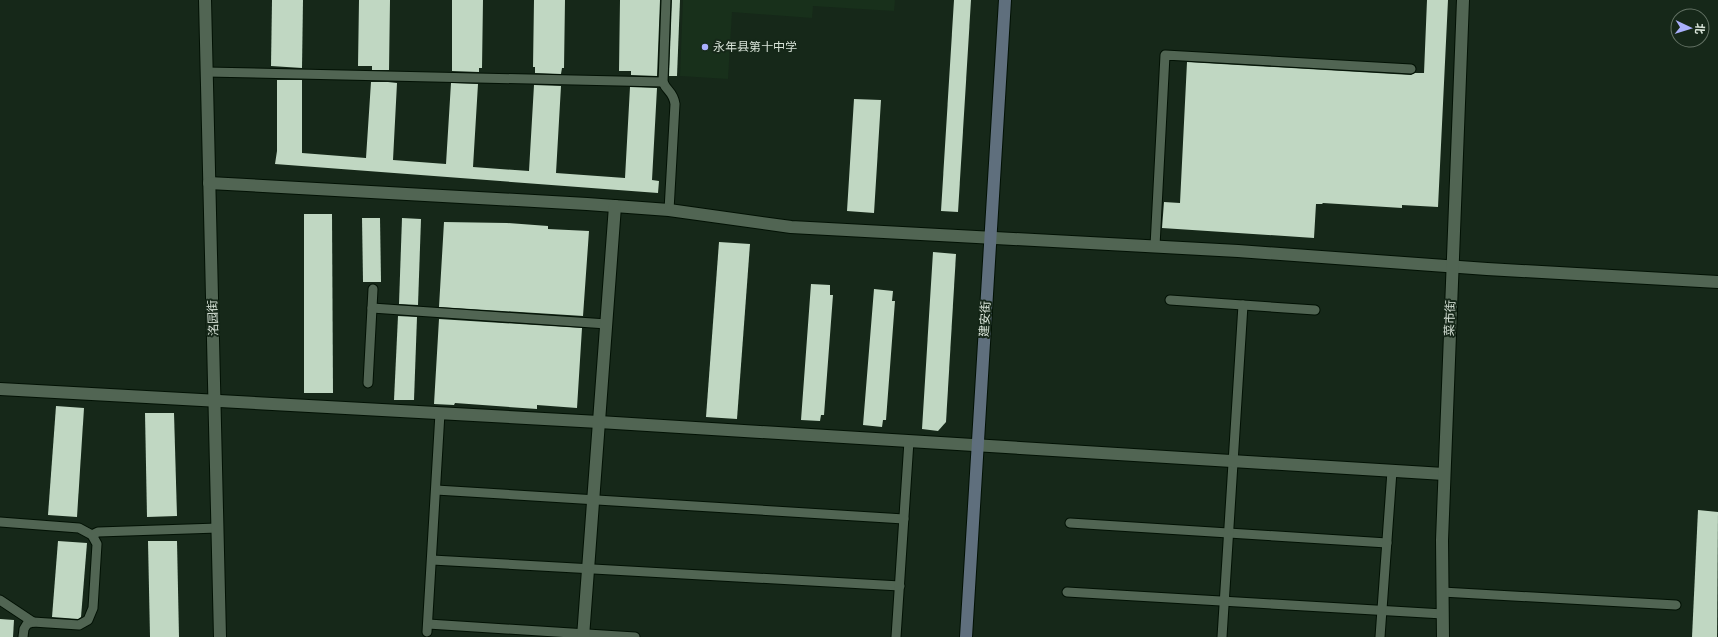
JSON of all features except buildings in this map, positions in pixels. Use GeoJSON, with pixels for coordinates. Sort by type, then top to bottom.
{"type":"FeatureCollection","features":[{"type":"Feature","properties":{"kind":"main road","name":"建安街"},"geometry":{"type":"LineString","coordinates":[[966,637],[1005,0]]}},
{"type":"Feature","properties":{"kind":"street","name":"洺园街"},"geometry":{"type":"LineString","coordinates":[[205,0],[220,637]]}},
{"type":"Feature","properties":{"kind":"street","name":"菜市街"},"geometry":{"type":"LineString","coordinates":[[1443,637],[1442,540],[1444,474],[1463,0]]}},
{"type":"Feature","properties":{"kind":"street"},"geometry":{"type":"LineString","coordinates":[[209,183],[669,210],[791,227],[1155,246],[1718,282]]}},
{"type":"Feature","properties":{"kind":"street"},"geometry":{"type":"LineString","coordinates":[[583,635],[616,206]]}},
{"type":"Feature","properties":{"kind":"street"},"geometry":{"type":"LineString","coordinates":[[0,389],[599,422],[1444,474]]}},
{"type":"Feature","properties":{"kind":"lane"},"geometry":{"type":"LineString","coordinates":[[666,0],[663,82],[665,88],[674,96],[675,104],[669,210]]}},
{"type":"Feature","properties":{"kind":"lane"},"geometry":{"type":"LineString","coordinates":[[1155,246],[1165,55],[1411,69]]}},
{"type":"Feature","properties":{"kind":"lane"},"geometry":{"type":"LineString","coordinates":[[206,72],[663,82]]}},
{"type":"Feature","properties":{"kind":"lane"},"geometry":{"type":"LineString","coordinates":[[368,383],[373,289]]}},
{"type":"Feature","properties":{"kind":"lane"},"geometry":{"type":"LineString","coordinates":[[1170,300],[1315,310]]}},
{"type":"Feature","properties":{"kind":"lane"},"geometry":{"type":"LineString","coordinates":[[1222,637],[1243,305]]}},
{"type":"Feature","properties":{"kind":"lane"},"geometry":{"type":"LineString","coordinates":[[372,308],[607,324]]}},
{"type":"Feature","properties":{"kind":"lane"},"geometry":{"type":"LineString","coordinates":[[440,413],[428,628],[635,637]]}},
{"type":"Feature","properties":{"kind":"lane"},"geometry":{"type":"LineString","coordinates":[[896,637],[909,441]]}},
{"type":"Feature","properties":{"kind":"lane"},"geometry":{"type":"LineString","coordinates":[[1380,637],[1392,471]]}},
{"type":"Feature","properties":{"kind":"lane"},"geometry":{"type":"LineString","coordinates":[[436,490],[904,519]]}},
{"type":"Feature","properties":{"kind":"lane"},"geometry":{"type":"LineString","coordinates":[[0,522],[72,526],[79,528],[92,535],[97,550],[93,608],[88,620],[79,625],[33,622],[26,624],[23,637]]}},
{"type":"Feature","properties":{"kind":"lane"},"geometry":{"type":"LineString","coordinates":[[1070,523],[1387,543]]}},
{"type":"Feature","properties":{"kind":"lane"},"geometry":{"type":"LineString","coordinates":[[92,535],[98,532],[218,528]]}},
{"type":"Feature","properties":{"kind":"lane"},"geometry":{"type":"LineString","coordinates":[[432,560],[900,586]]}},
{"type":"Feature","properties":{"kind":"lane"},"geometry":{"type":"LineString","coordinates":[[1067,592],[1443,614]]}},
{"type":"Feature","properties":{"kind":"lane"},"geometry":{"type":"LineString","coordinates":[[1442,592],[1676,605]]}},
{"type":"Feature","properties":{"kind":"lane"},"geometry":{"type":"LineString","coordinates":[[0,600],[33,622]]}},
{"type":"Feature","properties":{"kind":"shaded area","name":"永年县第十中学"},"geometry":{"type":"Polygon","coordinates":[[[683,0],[895,0],[894,11],[813,6],[812,18],[732,12],[728,79],[680,76],[683,0]]]}},
{"type":"Feature","properties":{"kind":"place","name":"永年县第十中学"},"geometry":{"type":"Point","coordinates":[705,47]}}]}
